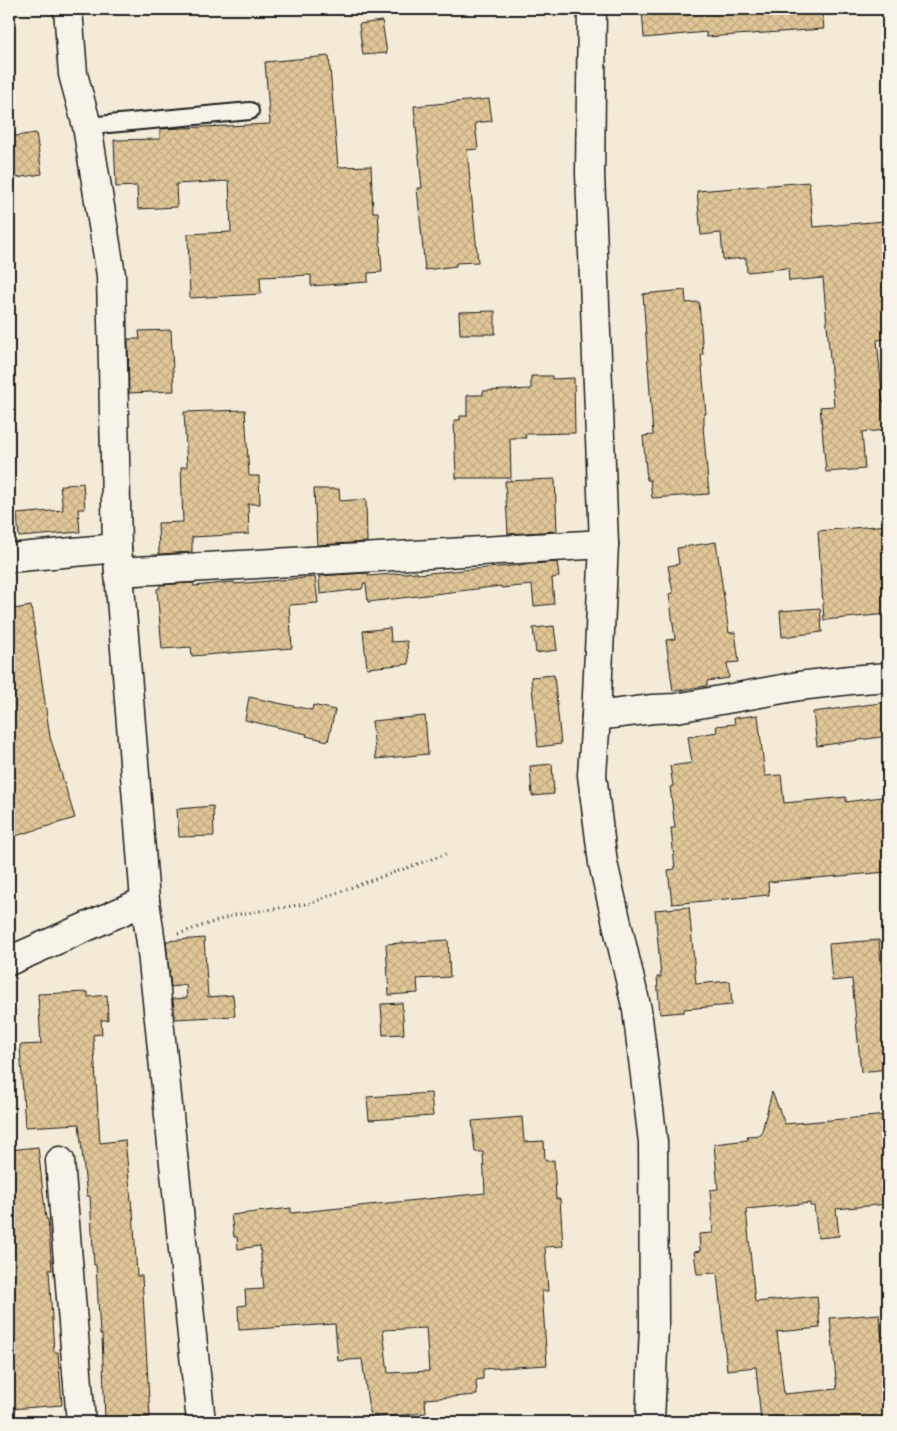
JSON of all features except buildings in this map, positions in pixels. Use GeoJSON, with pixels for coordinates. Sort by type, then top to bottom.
{"type":"FeatureCollection","features":[{"type":"Feature","properties":{"kind":"street"},"geometry":{"type":"LineString","coordinates":[[68,9],[73,74],[87,126],[111,276],[118,560],[145,901],[201,1422]]}},
{"type":"Feature","properties":{"kind":"street"},"geometry":{"type":"LineString","coordinates":[[592,9],[590,173],[604,544],[592,775],[603,863],[637,1010],[653,1142],[654,1326],[650,1422]]}},
{"type":"Feature","properties":{"kind":"street"},"geometry":{"type":"LineString","coordinates":[[9,558],[118,560],[604,544]]}},
{"type":"Feature","properties":{"kind":"street"},"geometry":{"type":"LineString","coordinates":[[596,716],[676,708],[799,686],[888,677]]}},
{"type":"Feature","properties":{"kind":"street"},"geometry":{"type":"LineString","coordinates":[[9,961],[145,901]]}},
{"type":"Feature","properties":{"kind":"street"},"geometry":{"type":"LineString","coordinates":[[60,1161],[81,1422]]}},
{"type":"Feature","properties":{"kind":"lane"},"geometry":{"type":"LineString","coordinates":[[87,126],[250,111]]}},
{"type":"Feature","properties":{"kind":"path"},"geometry":{"type":"LineString","coordinates":[[151,943],[234,915],[312,903],[446,854]]}}]}
